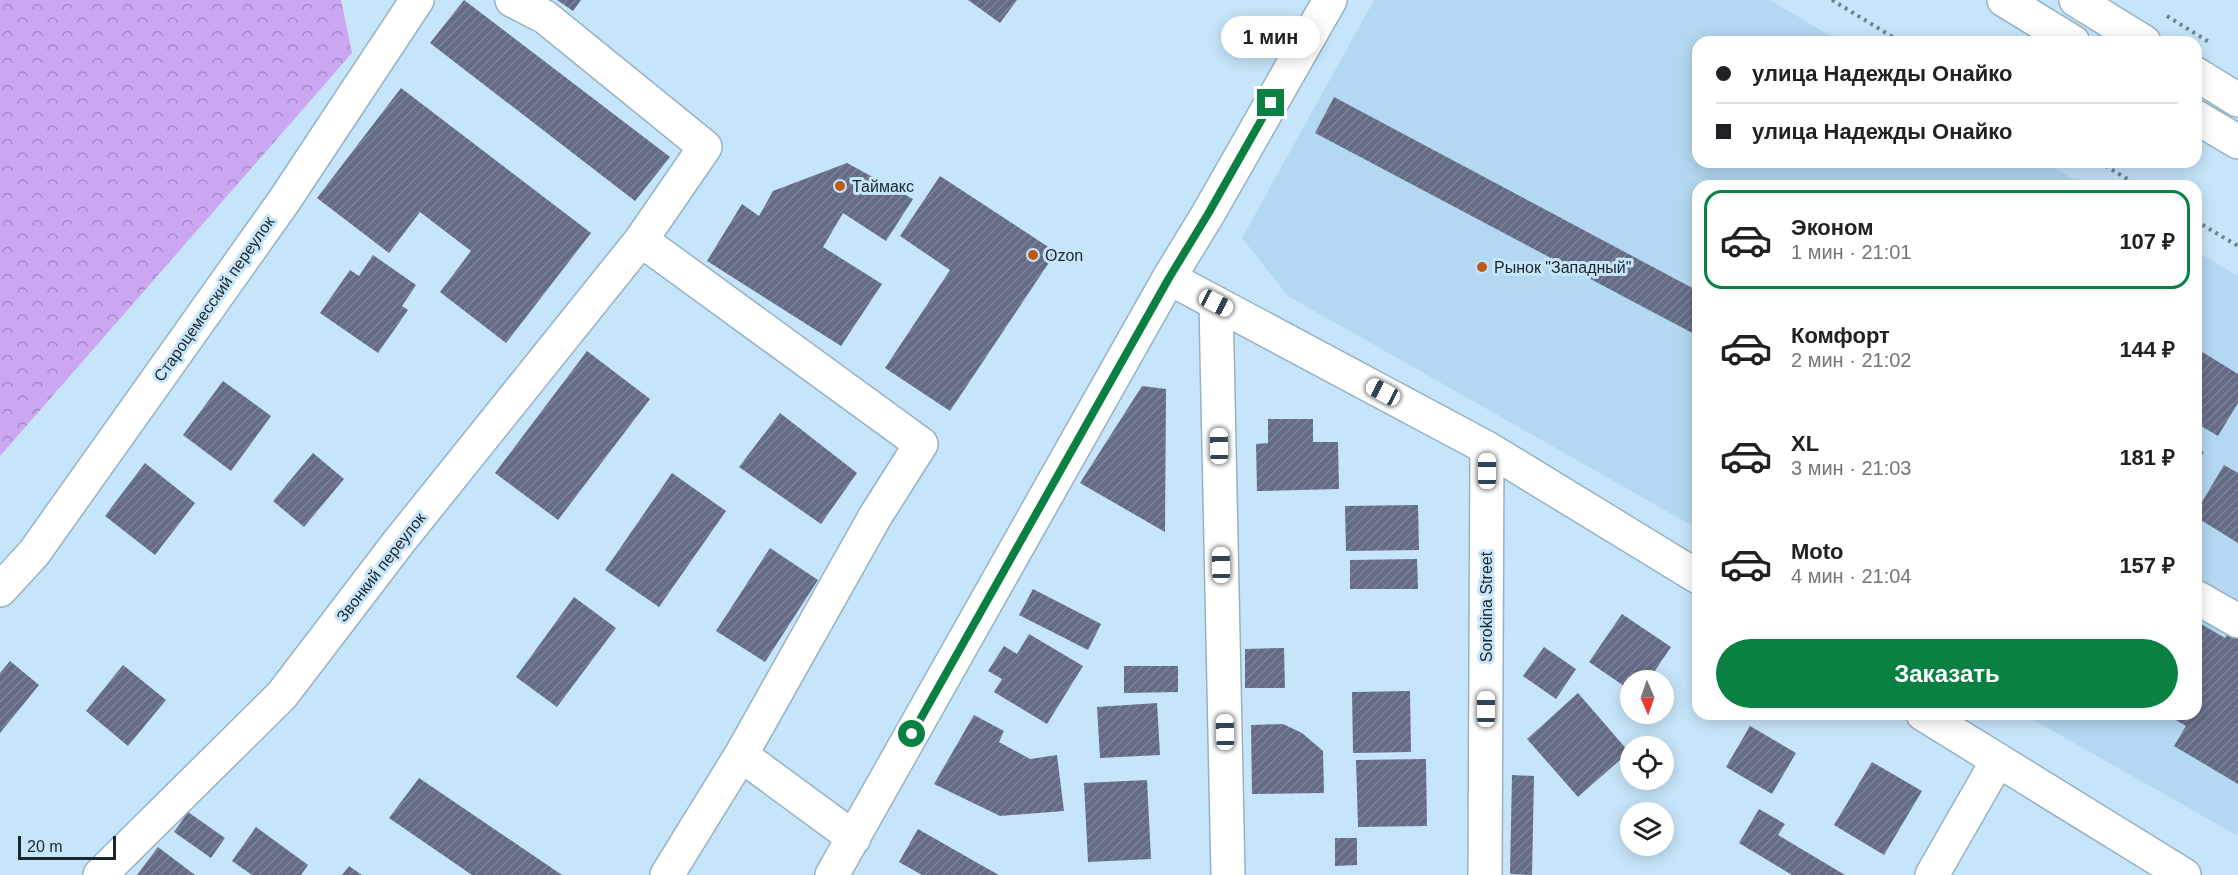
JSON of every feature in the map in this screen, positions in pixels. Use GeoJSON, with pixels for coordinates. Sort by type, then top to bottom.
{"type":"FeatureCollection","features":[{"type":"Feature","properties":{"kind":"main road","name":"Староцемесский переулок"},"geometry":{"type":"LineString","coordinates":[[0,590],[34,554],[284,201],[417,0]]}},
{"type":"Feature","properties":{"kind":"main road","name":"Звонкий переулок"},"geometry":{"type":"LineString","coordinates":[[100,875],[282,695],[398,543],[641,240],[705,147],[545,17],[512,0]]}},
{"type":"Feature","properties":{"kind":"main road"},"geometry":{"type":"LineString","coordinates":[[832,875],[1169,278],[1330,0]]}},
{"type":"Feature","properties":{"kind":"main road"},"geometry":{"type":"LineString","coordinates":[[2004,0],[2063,36]]}},
{"type":"Feature","properties":{"kind":"main road"},"geometry":{"type":"LineString","coordinates":[[2076,0],[2134,36]]}},
{"type":"Feature","properties":{"kind":"main road"},"geometry":{"type":"LineString","coordinates":[[2202,78],[2238,100]]}},
{"type":"Feature","properties":{"kind":"main road"},"geometry":{"type":"LineString","coordinates":[[2202,121],[2238,142]]}},
{"type":"Feature","properties":{"kind":"main road"},"geometry":{"type":"LineString","coordinates":[[641,240],[921,444],[876,515],[741,755],[667,875]]}},
{"type":"Feature","properties":{"kind":"main road"},"geometry":{"type":"LineString","coordinates":[[1169,278],[1487,448],[1692,572]]}},
{"type":"Feature","properties":{"kind":"main road"},"geometry":{"type":"LineString","coordinates":[[1216,303],[1228,875]]}},
{"type":"Feature","properties":{"kind":"main road","name":"Sorokina Street"},"geometry":{"type":"LineString","coordinates":[[1485,875],[1487,448]]}},
{"type":"Feature","properties":{"kind":"main road"},"geometry":{"type":"LineString","coordinates":[[2202,600],[2238,621]]}},
{"type":"Feature","properties":{"kind":"main road"},"geometry":{"type":"LineString","coordinates":[[1933,720],[2184,875]]}},
{"type":"Feature","properties":{"kind":"main road"},"geometry":{"type":"LineString","coordinates":[[741,755],[854,838]]}},
{"type":"Feature","properties":{"kind":"main road"},"geometry":{"type":"LineString","coordinates":[[1932,875],[1998,760]]}},
{"type":"Feature","properties":{"kind":"path"},"geometry":{"type":"LineString","coordinates":[[1832,0],[1891,36]]}},
{"type":"Feature","properties":{"kind":"path"},"geometry":{"type":"LineString","coordinates":[[2160,12],[2200,36]]}},
{"type":"Feature","properties":{"kind":"path"},"geometry":{"type":"LineString","coordinates":[[2202,37],[2218,47]]}},
{"type":"Feature","properties":{"kind":"path"},"geometry":{"type":"LineString","coordinates":[[2109,168],[2129,180]]}},
{"type":"Feature","properties":{"kind":"path"},"geometry":{"type":"LineString","coordinates":[[2202,225],[2238,246]]}},
{"type":"Feature","properties":{"kind":"shaded area","name":"Рынок \"Западный\""},"geometry":{"type":"Polygon","coordinates":[[[1374,0],[1770,0],[1831,36],[1692,36],[1692,168],[2055,168],[2075,180],[1692,180],[1692,526],[1288,296],[1242,238],[1374,0]]]}},
{"type":"Feature","properties":{"kind":"shaded area"},"geometry":{"type":"Polygon","coordinates":[[[2202,255],[2238,276],[2238,836],[2034,720],[2202,720],[2202,255]]]}},
{"type":"Feature","properties":{"kind":"green space"},"geometry":{"type":"Polygon","coordinates":[[[0,0],[341,0],[352,53],[0,456],[0,0]]]}},
{"type":"Feature","properties":{"kind":"building"},"geometry":{"type":"Polygon","coordinates":[[[464,0],[670,157],[635,201],[430,43],[464,0]]]}},
{"type":"Feature","properties":{"kind":"building"},"geometry":{"type":"Polygon","coordinates":[[[557,0],[581,0],[573,11],[557,0]]]}},
{"type":"Feature","properties":{"kind":"building"},"geometry":{"type":"Polygon","coordinates":[[[968,0],[1017,0],[1000,23],[968,0]]]}},
{"type":"Feature","properties":{"kind":"building"},"geometry":{"type":"Polygon","coordinates":[[[401,88],[591,233],[506,343],[440,292],[471,251],[420,212],[389,253],[317,198],[401,88]]]}},
{"type":"Feature","properties":{"kind":"building"},"geometry":{"type":"Polygon","coordinates":[[[1334,97],[1692,288],[1692,333],[1315,133],[1334,97]]]}},
{"type":"Feature","properties":{"kind":"building"},"geometry":{"type":"Polygon","coordinates":[[[847,163],[913,199],[886,241],[843,213],[823,247],[882,284],[841,346],[707,261],[742,204],[759,216],[773,191],[847,163]]]}},
{"type":"Feature","properties":{"kind":"building"},"geometry":{"type":"Polygon","coordinates":[[[940,176],[1056,252],[950,411],[885,368],[950,270],[900,236],[940,176]]]}},
{"type":"Feature","properties":{"kind":"building"},"geometry":{"type":"Polygon","coordinates":[[[373,255],[416,285],[402,306],[408,310],[378,353],[320,313],[350,270],[359,276],[373,255]]]}},
{"type":"Feature","properties":{"kind":"building"},"geometry":{"type":"Polygon","coordinates":[[[587,351],[650,399],[558,520],[495,473],[587,351]]]}},
{"type":"Feature","properties":{"kind":"building"},"geometry":{"type":"Polygon","coordinates":[[[2202,352],[2238,374],[2238,403],[2218,436],[2202,427],[2202,352]]]}},
{"type":"Feature","properties":{"kind":"building"},"geometry":{"type":"Polygon","coordinates":[[[223,381],[271,416],[231,471],[183,435],[223,381]]]}},
{"type":"Feature","properties":{"kind":"building"},"geometry":{"type":"Polygon","coordinates":[[[1142,386],[1166,389],[1165,532],[1080,483],[1142,386]]]}},
{"type":"Feature","properties":{"kind":"building"},"geometry":{"type":"Polygon","coordinates":[[[780,413],[857,473],[821,524],[739,467],[780,413]]]}},
{"type":"Feature","properties":{"kind":"building"},"geometry":{"type":"Polygon","coordinates":[[[1268,419],[1313,419],[1313,442],[1338,442],[1339,489],[1257,491],[1256,444],[1268,443],[1268,419]]]}},
{"type":"Feature","properties":{"kind":"building"},"geometry":{"type":"Polygon","coordinates":[[[313,453],[344,479],[304,527],[273,501],[313,453]]]}},
{"type":"Feature","properties":{"kind":"building"},"geometry":{"type":"Polygon","coordinates":[[[145,463],[195,503],[155,555],[105,516],[145,463]]]}},
{"type":"Feature","properties":{"kind":"building"},"geometry":{"type":"Polygon","coordinates":[[[2224,465],[2238,473],[2238,543],[2202,521],[2202,502],[2224,465]]]}},
{"type":"Feature","properties":{"kind":"building"},"geometry":{"type":"Polygon","coordinates":[[[672,473],[726,511],[659,607],[605,570],[672,473]]]}},
{"type":"Feature","properties":{"kind":"building"},"geometry":{"type":"Polygon","coordinates":[[[1418,505],[1419,550],[1346,551],[1345,506],[1418,505]]]}},
{"type":"Feature","properties":{"kind":"building"},"geometry":{"type":"Polygon","coordinates":[[[770,548],[818,580],[765,662],[716,631],[770,548]]]}},
{"type":"Feature","properties":{"kind":"building"},"geometry":{"type":"Polygon","coordinates":[[[1417,559],[1418,589],[1350,589],[1350,560],[1417,559]]]}},
{"type":"Feature","properties":{"kind":"building"},"geometry":{"type":"Polygon","coordinates":[[[1033,589],[1101,624],[1088,650],[1019,615],[1033,589]]]}},
{"type":"Feature","properties":{"kind":"building"},"geometry":{"type":"Polygon","coordinates":[[[574,597],[616,628],[557,707],[516,677],[574,597]]]}},
{"type":"Feature","properties":{"kind":"building"},"geometry":{"type":"Polygon","coordinates":[[[1622,614],[1671,647],[1655,670],[1620,670],[1620,683],[1589,662],[1622,614]]]}},
{"type":"Feature","properties":{"kind":"building"},"geometry":{"type":"Polygon","coordinates":[[[2202,625],[2225,638],[2232,627],[2238,631],[2238,784],[2174,746],[2186,726],[2176,720],[2202,720],[2202,625]]]}},
{"type":"Feature","properties":{"kind":"building"},"geometry":{"type":"Polygon","coordinates":[[[1029,634],[1083,666],[1047,724],[994,692],[1002,679],[988,671],[1004,646],[1017,654],[1029,634]]]}},
{"type":"Feature","properties":{"kind":"building"},"geometry":{"type":"Polygon","coordinates":[[[1544,647],[1576,669],[1556,699],[1523,676],[1544,647]]]}},
{"type":"Feature","properties":{"kind":"building"},"geometry":{"type":"Polygon","coordinates":[[[1284,648],[1285,688],[1245,688],[1245,649],[1284,648]]]}},
{"type":"Feature","properties":{"kind":"building"},"geometry":{"type":"Polygon","coordinates":[[[10,661],[39,685],[0,733],[0,673],[10,661]]]}},
{"type":"Feature","properties":{"kind":"building"},"geometry":{"type":"Polygon","coordinates":[[[123,665],[166,700],[128,746],[86,711],[123,665]]]}},
{"type":"Feature","properties":{"kind":"building"},"geometry":{"type":"Polygon","coordinates":[[[1124,666],[1178,666],[1178,692],[1124,693],[1124,666]]]}},
{"type":"Feature","properties":{"kind":"building"},"geometry":{"type":"Polygon","coordinates":[[[1410,691],[1411,752],[1353,753],[1352,692],[1410,691]]]}},
{"type":"Feature","properties":{"kind":"building"},"geometry":{"type":"Polygon","coordinates":[[[1578,693],[1620,742],[1620,760],[1578,797],[1527,739],[1578,693]]]}},
{"type":"Feature","properties":{"kind":"building"},"geometry":{"type":"Polygon","coordinates":[[[1157,703],[1160,755],[1100,758],[1097,707],[1157,703]]]}},
{"type":"Feature","properties":{"kind":"building"},"geometry":{"type":"Polygon","coordinates":[[[974,715],[1004,731],[999,742],[1030,759],[1057,755],[1064,811],[1000,816],[934,784],[974,715]]]}},
{"type":"Feature","properties":{"kind":"building"},"geometry":{"type":"Polygon","coordinates":[[[1283,724],[1302,733],[1323,751],[1324,793],[1252,794],[1251,725],[1283,724]]]}},
{"type":"Feature","properties":{"kind":"building"},"geometry":{"type":"Polygon","coordinates":[[[1750,726],[1796,753],[1772,794],[1726,767],[1750,726]]]}},
{"type":"Feature","properties":{"kind":"building"},"geometry":{"type":"Polygon","coordinates":[[[1426,759],[1427,826],[1358,827],[1356,760],[1426,759]]]}},
{"type":"Feature","properties":{"kind":"building"},"geometry":{"type":"Polygon","coordinates":[[[1872,762],[1922,791],[1884,855],[1834,825],[1872,762]]]}},
{"type":"Feature","properties":{"kind":"building"},"geometry":{"type":"Polygon","coordinates":[[[1512,775],[1534,776],[1532,875],[1510,874],[1512,775]]]}},
{"type":"Feature","properties":{"kind":"building"},"geometry":{"type":"Polygon","coordinates":[[[419,778],[562,875],[472,875],[389,818],[419,778]]]}},
{"type":"Feature","properties":{"kind":"building"},"geometry":{"type":"Polygon","coordinates":[[[1147,780],[1151,859],[1088,862],[1084,783],[1147,780]]]}},
{"type":"Feature","properties":{"kind":"building"},"geometry":{"type":"Polygon","coordinates":[[[1759,809],[1785,824],[1778,835],[1845,875],[1792,875],[1739,843],[1759,809]]]}},
{"type":"Feature","properties":{"kind":"building"},"geometry":{"type":"Polygon","coordinates":[[[188,812],[225,838],[211,858],[174,832],[188,812]]]}},
{"type":"Feature","properties":{"kind":"building"},"geometry":{"type":"Polygon","coordinates":[[[256,827],[308,865],[301,875],[252,875],[232,861],[256,827]]]}},
{"type":"Feature","properties":{"kind":"building"},"geometry":{"type":"Polygon","coordinates":[[[918,829],[999,875],[922,875],[899,862],[918,829]]]}},
{"type":"Feature","properties":{"kind":"building"},"geometry":{"type":"Polygon","coordinates":[[[1335,838],[1357,838],[1357,865],[1335,866],[1335,838]]]}},
{"type":"Feature","properties":{"kind":"building"},"geometry":{"type":"Polygon","coordinates":[[[158,847],[195,875],[137,875],[158,847]]]}},
{"type":"Feature","properties":{"kind":"building"},"geometry":{"type":"Polygon","coordinates":[[[349,866],[362,875],[342,875],[349,866]]]}},
{"type":"Feature","properties":{"kind":"place","name":"Таймакс"},"geometry":{"type":"Point","coordinates":[840,186]}},
{"type":"Feature","properties":{"kind":"place","name":"Ozon"},"geometry":{"type":"Point","coordinates":[1033,255]}},
{"type":"Feature","properties":{"kind":"place","name":"Рынок \"Западный\""},"geometry":{"type":"Point","coordinates":[1482,267]}},
{"type":"Feature","properties":{"kind":"route"},"geometry":{"type":"LineString","coordinates":[[912,734],[1169,278],[1271,103]]}}]}
